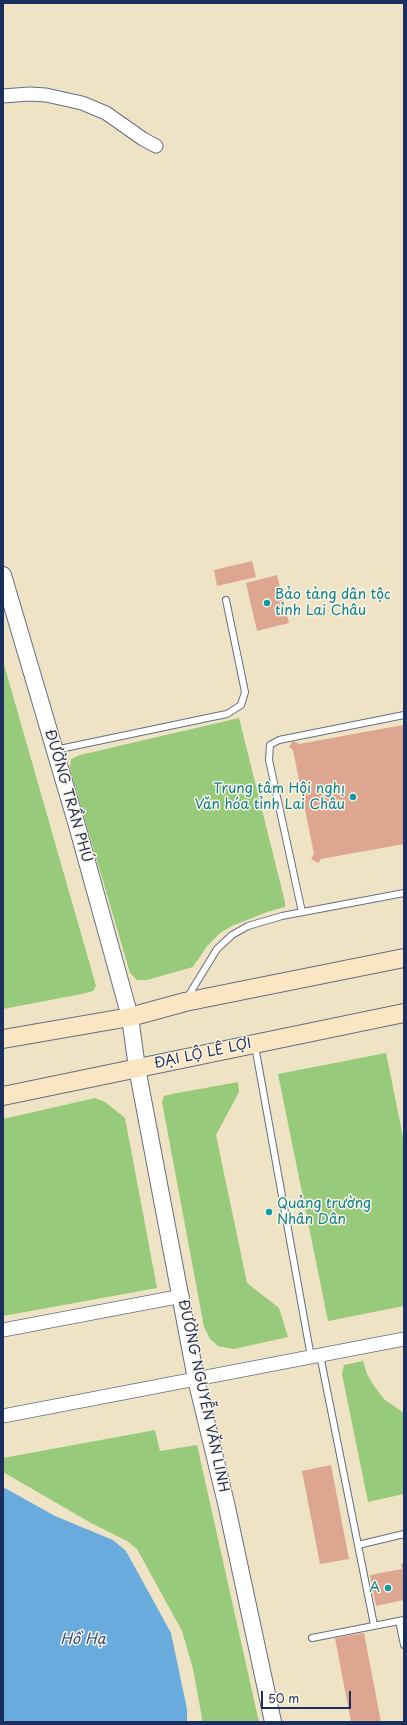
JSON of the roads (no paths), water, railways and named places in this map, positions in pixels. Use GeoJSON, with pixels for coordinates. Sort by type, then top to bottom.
{"type":"FeatureCollection","features":[{"type":"Feature","properties":{"kind":"main road"},"geometry":{"type":"LineString","coordinates":[[3,1039],[130,1017],[185,1002],[404,958]]}},
{"type":"Feature","properties":{"kind":"main road","name":"ĐẠI LỘ LÊ LỢI"},"geometry":{"type":"LineString","coordinates":[[3,1096],[404,1013]]}},
{"type":"Feature","properties":{"kind":"street"},"geometry":{"type":"LineString","coordinates":[[3,96],[29,94],[46,95],[82,103],[106,113],[143,139],[156,146]]}},
{"type":"Feature","properties":{"kind":"street","name":"ĐƯỜNG TRẦN PHÚ"},"geometry":{"type":"LineString","coordinates":[[3,575],[76,822],[130,1017],[137,1068]]}},
{"type":"Feature","properties":{"kind":"street","name":"ĐƯỜNG NGUYỄN VĂN LINH"},"geometry":{"type":"LineString","coordinates":[[137,1068],[182,1296],[196,1379],[226,1503],[273,1722]]}},
{"type":"Feature","properties":{"kind":"street"},"geometry":{"type":"LineString","coordinates":[[3,1330],[182,1296]]}},
{"type":"Feature","properties":{"kind":"street"},"geometry":{"type":"LineString","coordinates":[[6,1416],[404,1339]]}},
{"type":"Feature","properties":{"kind":"lane"},"geometry":{"type":"LineString","coordinates":[[54,750],[212,718],[227,714],[241,705],[245,692],[226,600]]}},
{"type":"Feature","properties":{"kind":"lane"},"geometry":{"type":"LineString","coordinates":[[302,912],[269,760],[270,745],[279,740],[404,716]]}},
{"type":"Feature","properties":{"kind":"lane"},"geometry":{"type":"LineString","coordinates":[[185,1002],[210,959],[224,941],[248,926],[276,917],[404,893]]}},
{"type":"Feature","properties":{"kind":"lane"},"geometry":{"type":"LineString","coordinates":[[254,1043],[315,1356],[358,1545],[374,1625]]}},
{"type":"Feature","properties":{"kind":"lane"},"geometry":{"type":"LineString","coordinates":[[358,1545],[404,1534]]}},
{"type":"Feature","properties":{"kind":"lane"},"geometry":{"type":"LineString","coordinates":[[312,1638],[374,1625],[402,1621],[404,1645]]}},
{"type":"Feature","properties":{"kind":"water","name":"Hồ Hạ"},"geometry":{"type":"Polygon","coordinates":[[[3,1487],[55,1516],[113,1540],[126,1551],[171,1633],[187,1709],[187,1722],[3,1722],[3,1487]]]}},
{"type":"Feature","properties":{"kind":"place","name":"Bảo tàng dân tộc tỉnh Lai Châu"},"geometry":{"type":"Point","coordinates":[267,603]}},
{"type":"Feature","properties":{"kind":"place","name":"Trung tâm Hội nghị Văn hóa tỉnh Lai Châu"},"geometry":{"type":"Point","coordinates":[353,797]}},
{"type":"Feature","properties":{"kind":"place","name":"Quảng trường Nhân Dân"},"geometry":{"type":"Point","coordinates":[269,1212]}},
{"type":"Feature","properties":{"kind":"place","name":"A"},"geometry":{"type":"Point","coordinates":[388,1588]}}]}
